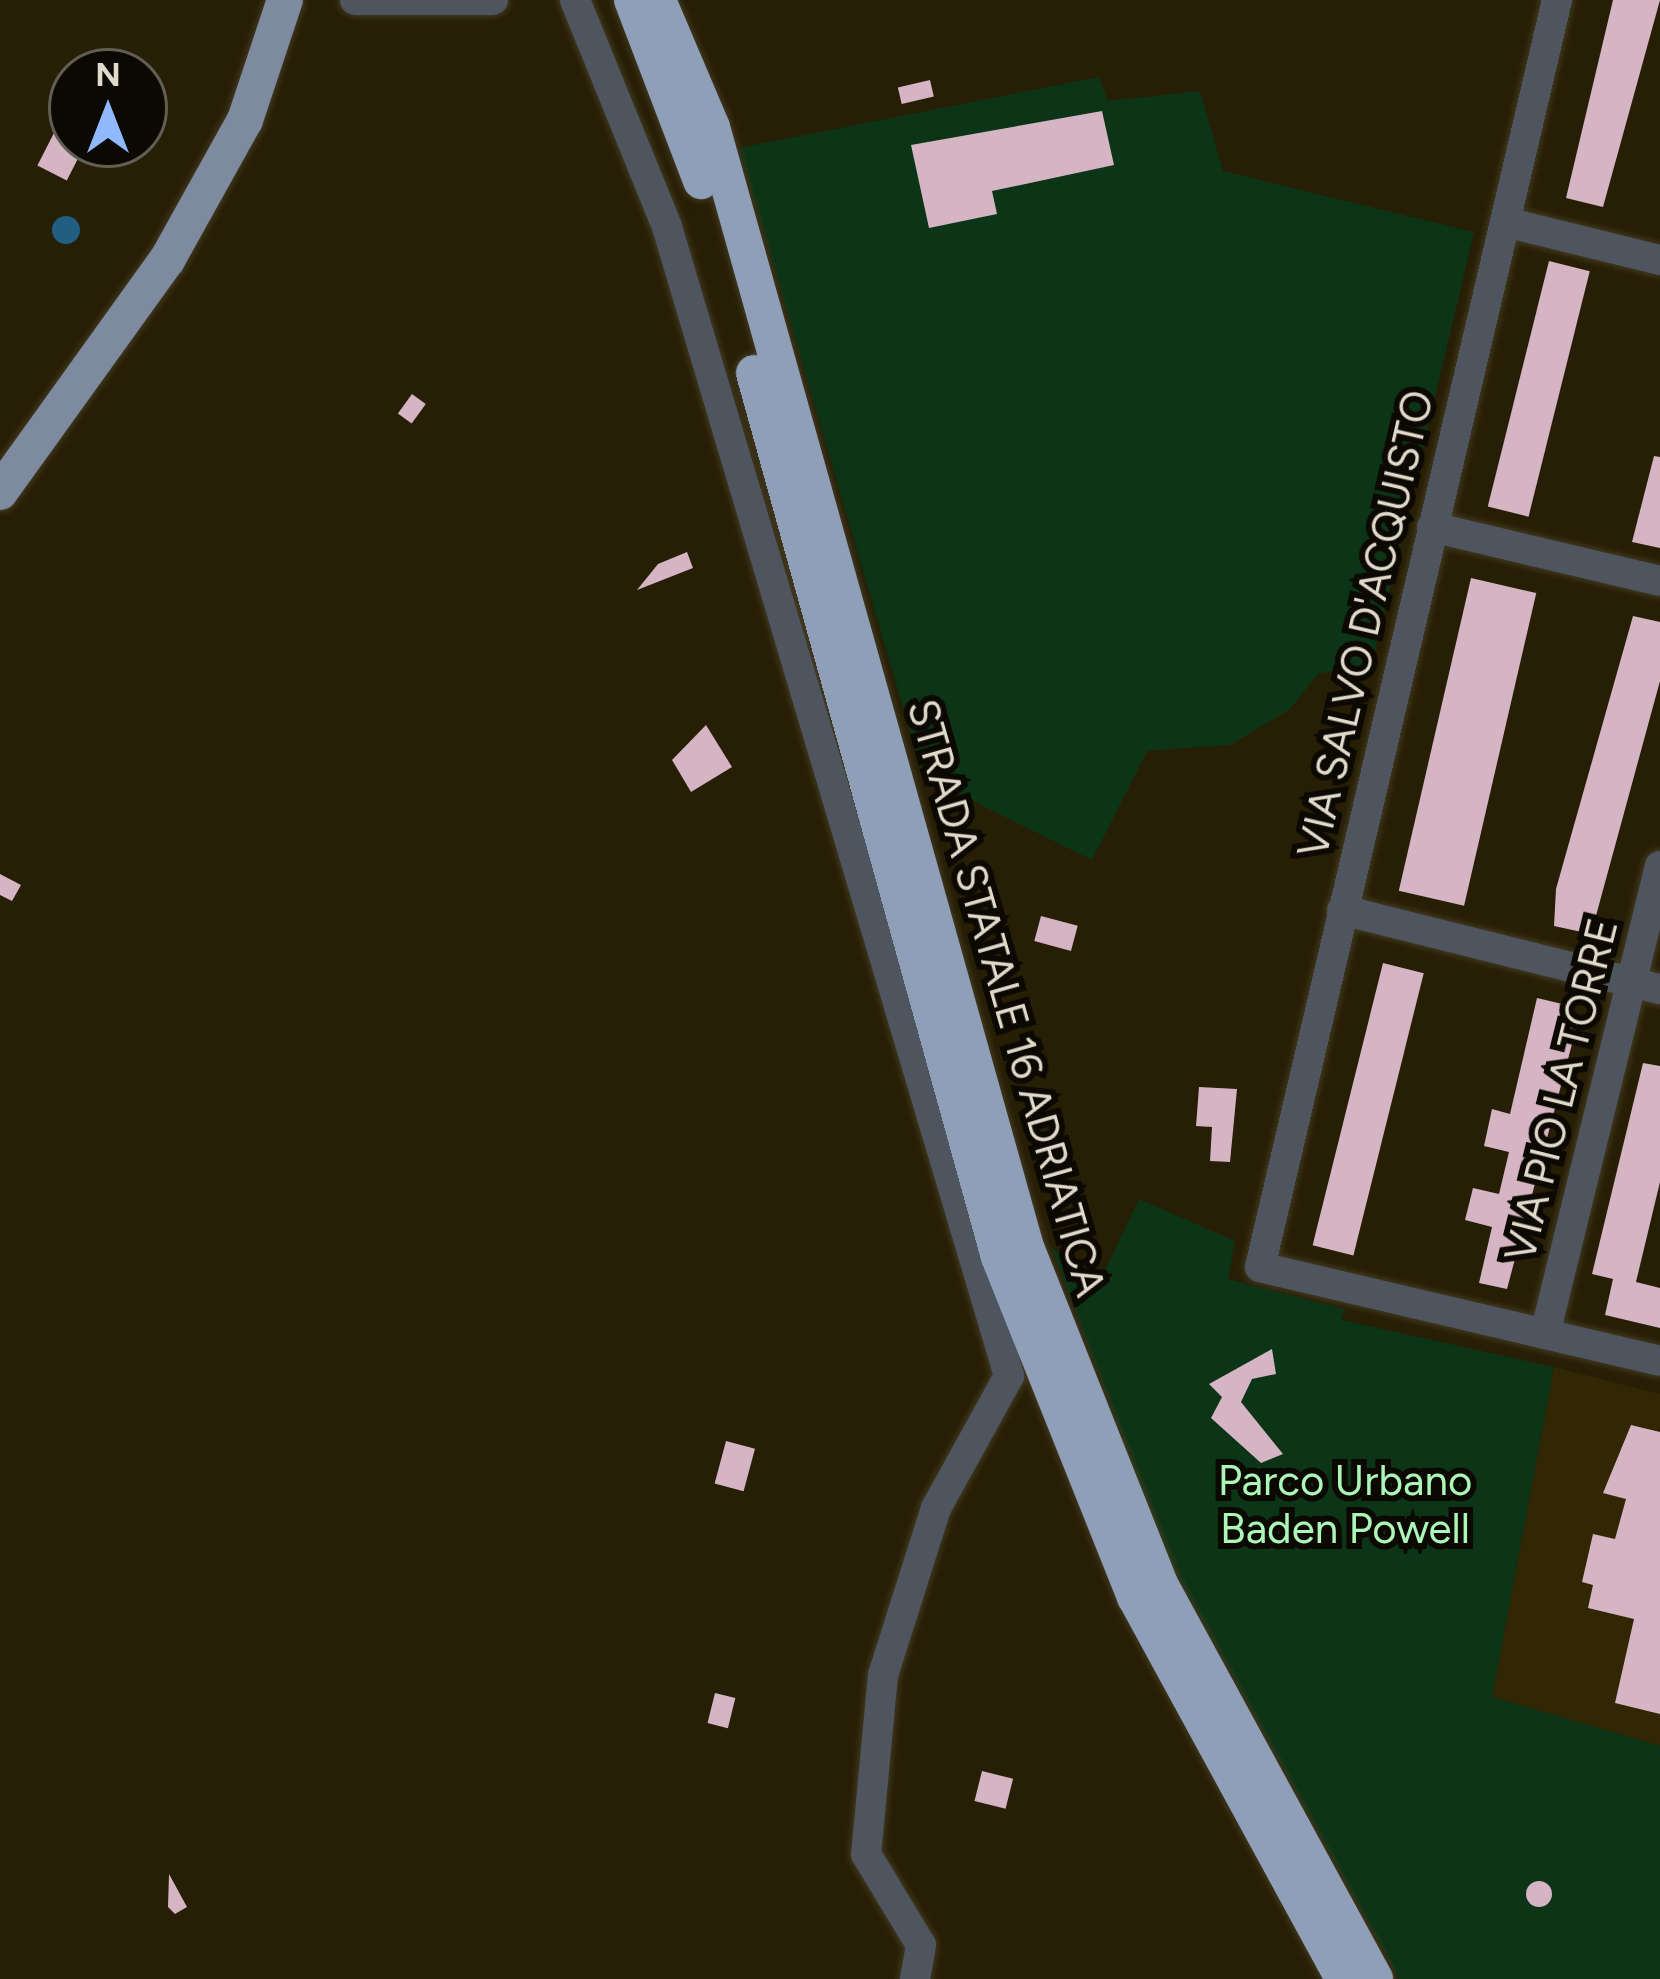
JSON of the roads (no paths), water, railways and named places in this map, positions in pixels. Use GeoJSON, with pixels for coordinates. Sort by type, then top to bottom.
{"type":"FeatureCollection","features":[{"type":"Feature","properties":{"kind":"highway","name":"STRADA STATALE 16 ADRIATICA"},"geometry":{"type":"LineString","coordinates":[[632,0],[691,143],[999,1257],[1136,1597],[1343,1979]]}},
{"type":"Feature","properties":{"kind":"highway","name":"STRADA STATALE 16 ADRIATICA"},"geometry":{"type":"LineString","coordinates":[[658,0],[712,127],[1026,1247],[1161,1586],[1375,1979]]}},
{"type":"Feature","properties":{"kind":"main road"},"geometry":{"type":"LineString","coordinates":[[0,492],[167,260],[245,120],[284,0]]}},
{"type":"Feature","properties":{"kind":"street"},"geometry":{"type":"LineString","coordinates":[[355,0],[493,0]]}},
{"type":"Feature","properties":{"kind":"street"},"geometry":{"type":"LineString","coordinates":[[575,0],[667,227],[1009,1376],[936,1508],[883,1675],[866,1854],[921,1945],[915,1979]]}},
{"type":"Feature","properties":{"kind":"street","name":"VIA SALVO D'ACQUISTO"},"geometry":{"type":"LineString","coordinates":[[1545,1334],[1261,1267],[1557,0]]}},
{"type":"Feature","properties":{"kind":"street"},"geometry":{"type":"LineString","coordinates":[[1504,222],[1660,260]]}},
{"type":"Feature","properties":{"kind":"street"},"geometry":{"type":"LineString","coordinates":[[1432,527],[1660,581]]}},
{"type":"Feature","properties":{"kind":"street","name":"VIA PIO LA TORRE"},"geometry":{"type":"LineString","coordinates":[[1545,1334],[1646,986],[1660,866]]}},
{"type":"Feature","properties":{"kind":"street"},"geometry":{"type":"LineString","coordinates":[[1342,910],[1646,986]]}},
{"type":"Feature","properties":{"kind":"street"},"geometry":{"type":"LineString","coordinates":[[1545,1334],[1660,1360]]}},
{"type":"Feature","properties":{"kind":"water"},"geometry":{"type":"Polygon","coordinates":[[[66,216],[76,220],[80,230],[76,240],[66,244],[56,240],[52,230],[56,220],[66,216]]]}},
{"type":"Feature","properties":{"kind":"park label","name":"Parco Urbano Baden Powell"},"geometry":{"type":"Point","coordinates":[1345,1506]}}]}
